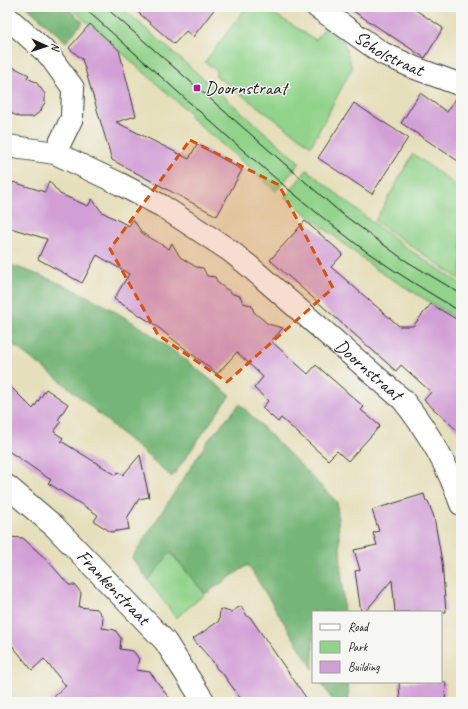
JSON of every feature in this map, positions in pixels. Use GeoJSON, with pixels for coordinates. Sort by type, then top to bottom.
{"type":"FeatureCollection","features":[{"type":"Feature","properties":{"kind":"street","name":"Scholstraat"},"geometry":{"type":"LineString","coordinates":[[322,8],[382,52],[415,68],[461,85]]}},
{"type":"Feature","properties":{"kind":"street"},"geometry":{"type":"LineString","coordinates":[[7,17],[49,54],[73,88],[72,118],[55,153]]}},
{"type":"Feature","properties":{"kind":"street","name":"Doornstraat"},"geometry":{"type":"LineString","coordinates":[[7,146],[55,153],[162,206],[228,250],[403,400],[419,420],[437,450],[461,504]]}},
{"type":"Feature","properties":{"kind":"street","name":"Frankenstraat"},"geometry":{"type":"LineString","coordinates":[[7,486],[54,526],[165,641],[204,702]]}},
{"type":"Feature","properties":{"kind":"highlighted area"},"geometry":{"type":"Polygon","coordinates":[[[190,140],[279,185],[333,288],[227,382],[158,335],[110,249],[190,140]]]}},
{"type":"Feature","properties":{"kind":"green space"},"geometry":{"type":"Polygon","coordinates":[[[27,7],[66,7],[83,22],[66,42],[27,7]]]}},
{"type":"Feature","properties":{"kind":"green space"},"geometry":{"type":"Polygon","coordinates":[[[70,7],[121,7],[300,163],[276,191],[189,116],[191,114],[70,7]]]}},
{"type":"Feature","properties":{"kind":"green space"},"geometry":{"type":"Polygon","coordinates":[[[246,7],[263,7],[316,40],[327,25],[341,35],[352,68],[311,146],[216,76],[216,70],[205,62],[246,7]]]}},
{"type":"Feature","properties":{"kind":"green space"},"geometry":{"type":"Polygon","coordinates":[[[413,154],[461,189],[461,280],[375,221],[413,154]]]}},
{"type":"Feature","properties":{"kind":"green space"},"geometry":{"type":"Polygon","coordinates":[[[307,170],[395,240],[461,284],[461,321],[377,270],[285,197],[307,170]]]}},
{"type":"Feature","properties":{"kind":"green space"},"geometry":{"type":"Polygon","coordinates":[[[7,264],[70,288],[115,311],[155,337],[230,395],[172,477],[62,382],[7,340],[7,264]]]}},
{"type":"Feature","properties":{"kind":"green space"},"geometry":{"type":"Polygon","coordinates":[[[240,404],[337,502],[344,611],[312,611],[312,667],[248,565],[205,594],[171,552],[148,580],[132,558],[209,439],[240,404]]]}},
{"type":"Feature","properties":{"kind":"green space"},"geometry":{"type":"Polygon","coordinates":[[[170,552],[205,594],[176,618],[148,580],[170,552]]]}},
{"type":"Feature","properties":{"kind":"green space"},"geometry":{"type":"Polygon","coordinates":[[[322,683],[348,683],[349,702],[334,702],[322,683]]]}},
{"type":"Feature","properties":{"kind":"building"},"geometry":{"type":"Polygon","coordinates":[[[132,7],[216,7],[193,37],[186,31],[174,44],[132,7]]]}},
{"type":"Feature","properties":{"kind":"building"},"geometry":{"type":"Polygon","coordinates":[[[347,7],[411,7],[443,28],[425,58],[347,7]]]}},
{"type":"Feature","properties":{"kind":"building"},"geometry":{"type":"Polygon","coordinates":[[[90,24],[119,50],[136,116],[116,122],[189,159],[197,144],[242,170],[217,216],[112,160],[82,59],[69,48],[90,24]]]}},
{"type":"Feature","properties":{"kind":"building"},"geometry":{"type":"Polygon","coordinates":[[[7,64],[29,75],[27,78],[36,82],[45,94],[45,103],[41,111],[33,117],[19,117],[7,111],[7,64]]]}},
{"type":"Feature","properties":{"kind":"building"},"geometry":{"type":"Polygon","coordinates":[[[420,93],[447,112],[457,97],[461,97],[461,163],[401,123],[420,93]]]}},
{"type":"Feature","properties":{"kind":"building"},"geometry":{"type":"Polygon","coordinates":[[[354,103],[408,138],[372,194],[318,158],[354,103]]]}},
{"type":"Feature","properties":{"kind":"building"},"geometry":{"type":"Polygon","coordinates":[[[49,181],[60,194],[88,206],[92,199],[102,212],[129,226],[133,219],[142,233],[169,249],[172,243],[180,257],[196,267],[203,268],[207,276],[215,277],[218,283],[233,294],[240,296],[243,303],[251,305],[254,312],[268,324],[283,328],[271,341],[308,374],[316,365],[364,407],[361,410],[380,426],[348,461],[337,451],[328,460],[281,418],[278,422],[262,408],[268,401],[254,388],[263,377],[237,352],[217,374],[155,325],[114,299],[129,274],[97,255],[82,283],[38,259],[47,239],[7,227],[7,185],[11,186],[13,182],[45,192],[49,181]]]}},
{"type":"Feature","properties":{"kind":"building"},"geometry":{"type":"Polygon","coordinates":[[[305,221],[343,254],[331,267],[399,326],[413,326],[431,304],[461,322],[461,434],[424,400],[431,392],[401,365],[396,371],[270,260],[305,221]]]}},
{"type":"Feature","properties":{"kind":"building"},"geometry":{"type":"Polygon","coordinates":[[[7,383],[33,409],[46,389],[68,404],[58,420],[61,422],[54,432],[63,438],[61,441],[116,475],[118,472],[123,475],[140,455],[149,497],[139,499],[127,518],[129,529],[111,532],[94,521],[98,515],[48,483],[51,480],[7,450],[7,383]]]}},
{"type":"Feature","properties":{"kind":"building"},"geometry":{"type":"Polygon","coordinates":[[[424,494],[434,517],[442,562],[446,612],[395,611],[392,580],[366,611],[361,611],[355,571],[360,570],[354,550],[377,545],[373,533],[379,531],[372,510],[424,494]]]}},
{"type":"Feature","properties":{"kind":"building"},"geometry":{"type":"Polygon","coordinates":[[[7,537],[23,538],[48,561],[69,585],[75,585],[81,593],[79,607],[97,609],[103,617],[102,628],[115,630],[121,638],[120,649],[133,651],[139,659],[136,670],[150,672],[172,702],[48,702],[66,686],[44,659],[32,670],[7,639],[7,537]]]}},
{"type":"Feature","properties":{"kind":"building"},"geometry":{"type":"Polygon","coordinates":[[[241,606],[309,702],[243,702],[223,674],[217,669],[214,663],[193,639],[219,621],[220,609],[231,612],[241,606]]]}},
{"type":"Feature","properties":{"kind":"building"},"geometry":{"type":"Polygon","coordinates":[[[446,682],[445,702],[400,702],[399,683],[446,682]]]}},
{"type":"Feature","properties":{"kind":"tram line"},"geometry":{"type":"LineString","coordinates":[[83,7],[251,157],[320,215],[380,261],[461,312]]}},
{"type":"Feature","properties":{"kind":"tram line"},"geometry":{"type":"LineString","coordinates":[[105,7],[341,213],[403,259],[461,294]]}},
{"type":"Feature","properties":{"kind":"place","name":"Doornstraat"},"geometry":{"type":"Point","coordinates":[197,88]}}]}
